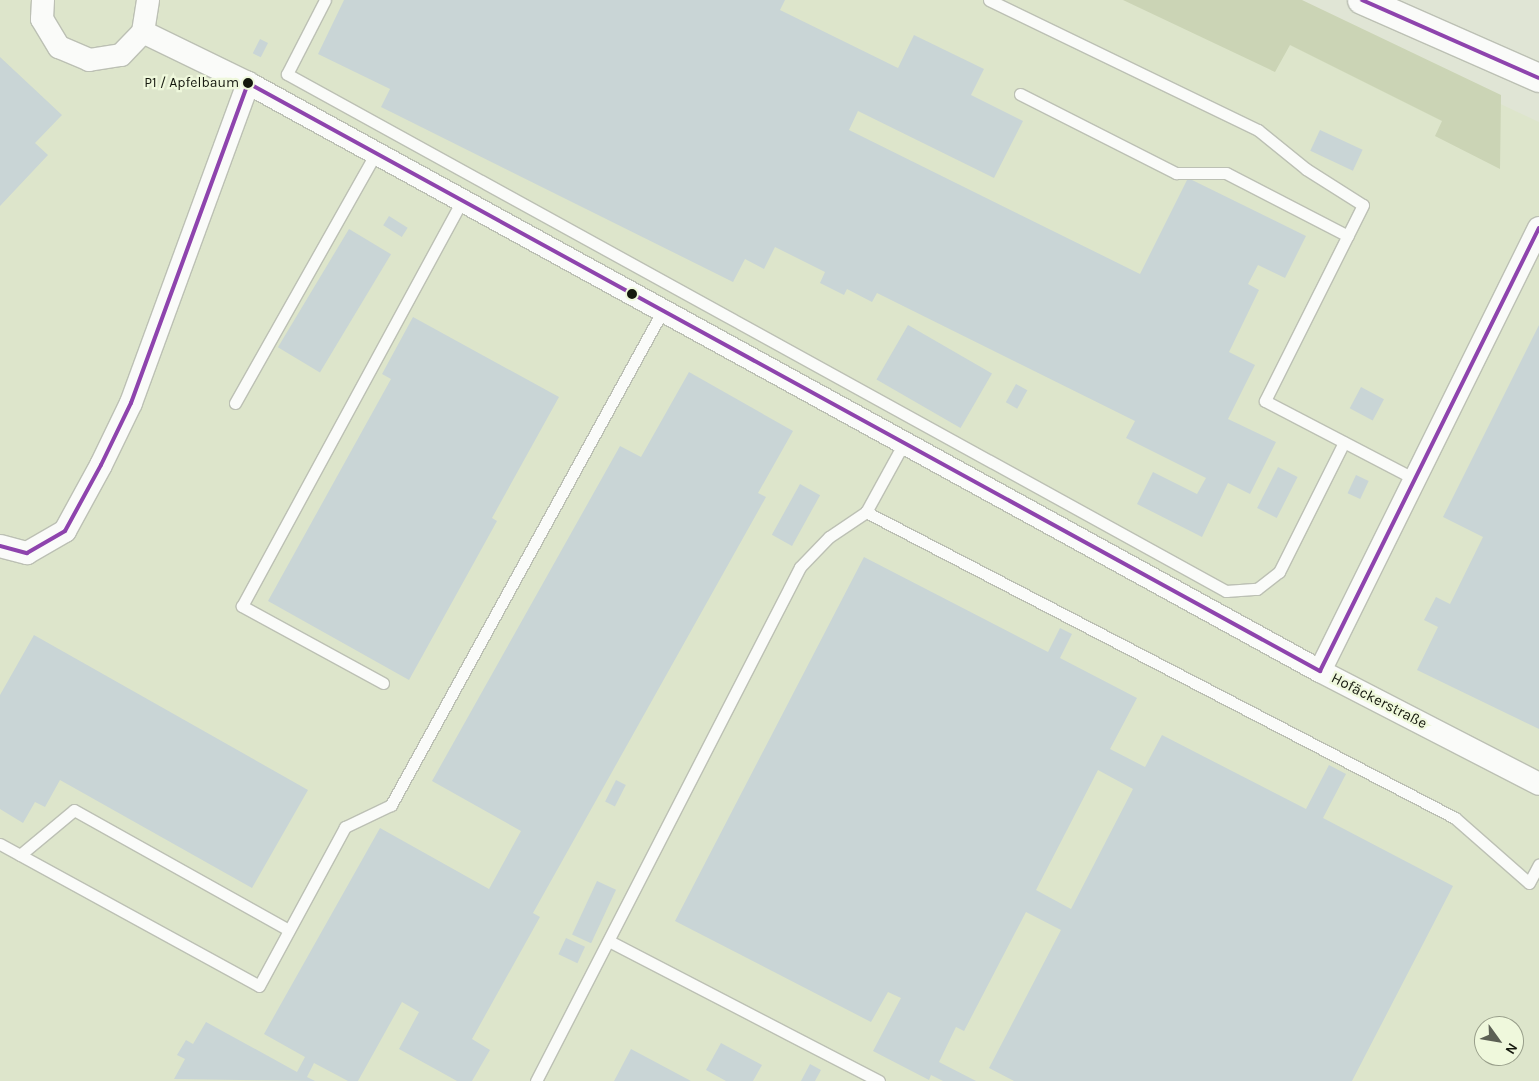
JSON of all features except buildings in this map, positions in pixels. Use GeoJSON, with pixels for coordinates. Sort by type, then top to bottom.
{"type":"FeatureCollection","features":[{"type":"Feature","properties":{"kind":"main road"},"geometry":{"type":"LineString","coordinates":[[1362,0],[1539,78]]}},
{"type":"Feature","properties":{"kind":"street"},"geometry":{"type":"LineString","coordinates":[[43,0],[42,20],[59,47],[89,60],[120,54],[144,32],[148,0]]}},
{"type":"Feature","properties":{"kind":"street","name":"Hofäckerstraße"},"geometry":{"type":"LineString","coordinates":[[144,32],[248,83],[1320,671],[1539,784]]}},
{"type":"Feature","properties":{"kind":"street"},"geometry":{"type":"LineString","coordinates":[[0,546],[27,552],[65,531],[101,465],[131,403],[248,83]]}},
{"type":"Feature","properties":{"kind":"street"},"geometry":{"type":"LineString","coordinates":[[1320,671],[1539,228]]}},
{"type":"Feature","properties":{"kind":"lane"},"geometry":{"type":"LineString","coordinates":[[325,0],[287,74],[1226,591],[1257,589],[1279,572],[1344,442]]}},
{"type":"Feature","properties":{"kind":"lane"},"geometry":{"type":"LineString","coordinates":[[989,0],[1258,130],[1306,169],[1363,205],[1265,401],[1415,479]]}},
{"type":"Feature","properties":{"kind":"lane"},"geometry":{"type":"LineString","coordinates":[[1020,94],[1176,173],[1226,173],[1348,236]]}},
{"type":"Feature","properties":{"kind":"lane"},"geometry":{"type":"LineString","coordinates":[[235,403],[376,153]]}},
{"type":"Feature","properties":{"kind":"lane"},"geometry":{"type":"LineString","coordinates":[[383,683],[242,606],[462,200]]}},
{"type":"Feature","properties":{"kind":"lane"},"geometry":{"type":"LineString","coordinates":[[0,844],[259,986],[345,828],[392,805],[663,310]]}},
{"type":"Feature","properties":{"kind":"lane"},"geometry":{"type":"LineString","coordinates":[[536,1081],[800,567],[829,537],[866,512],[904,443]]}},
{"type":"Feature","properties":{"kind":"lane"},"geometry":{"type":"LineString","coordinates":[[866,512],[1455,818],[1529,883],[1539,864]]}},
{"type":"Feature","properties":{"kind":"lane"},"geometry":{"type":"LineString","coordinates":[[20,855],[74,810],[289,930]]}},
{"type":"Feature","properties":{"kind":"lane"},"geometry":{"type":"LineString","coordinates":[[608,941],[879,1081]]}},
{"type":"Feature","properties":{"kind":"shaded area"},"geometry":{"type":"Polygon","coordinates":[[[0,0],[1280,0],[1539,122],[1539,1081],[0,1081],[0,0]]]}},
{"type":"Feature","properties":{"kind":"shaded area"},"geometry":{"type":"Polygon","coordinates":[[[1123,0],[1302,0],[1501,95],[1500,169],[1435,136],[1442,121],[1290,45],[1275,72],[1123,0]]]}},
{"type":"Feature","properties":{"kind":"transit line"},"geometry":{"type":"LineString","coordinates":[[1362,0],[1539,78]]}},
{"type":"Feature","properties":{"kind":"transit line"},"geometry":{"type":"LineString","coordinates":[[248,83],[1320,671]]}},
{"type":"Feature","properties":{"kind":"transit line"},"geometry":{"type":"LineString","coordinates":[[0,546],[27,553],[65,531],[101,465],[131,403],[248,83]]}},
{"type":"Feature","properties":{"kind":"transit line"},"geometry":{"type":"LineString","coordinates":[[1320,671],[1539,228]]}},
{"type":"Feature","properties":{"kind":"place","name":"P1 / Apfelbaum"},"geometry":{"type":"Point","coordinates":[248,83]}}]}
